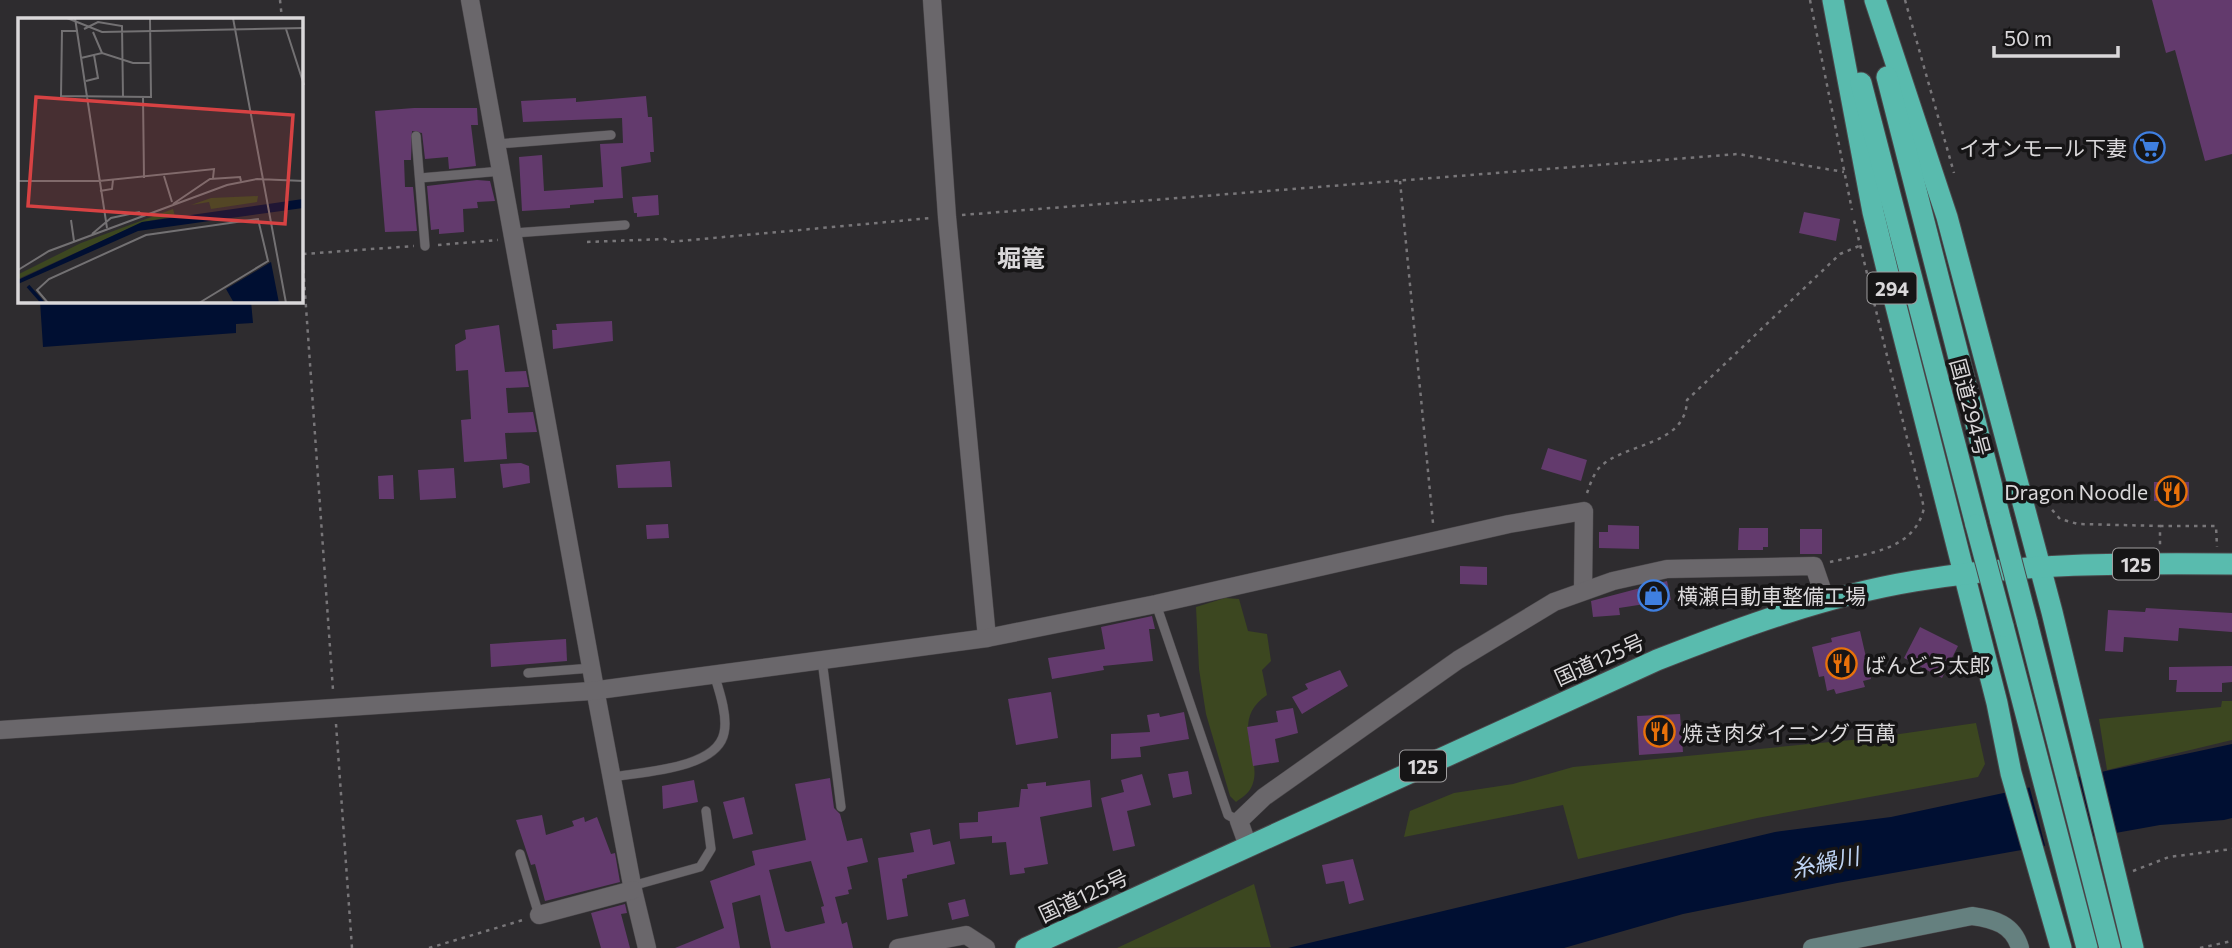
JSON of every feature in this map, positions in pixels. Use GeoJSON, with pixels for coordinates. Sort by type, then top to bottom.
{"type":"FeatureCollection","features":[{"type":"Feature","properties":{"kind":"highway","name":"294"},"geometry":{"type":"LineString","coordinates":[[1833,0],[1873,212],[1965,574],[2011,773],[2061,948]]}},
{"type":"Feature","properties":{"kind":"highway","name":"国道294号"},"geometry":{"type":"LineString","coordinates":[[1840,0],[2040,765],[2110,948]]}},
{"type":"Feature","properties":{"kind":"highway","name":"国道294号"},"geometry":{"type":"LineString","coordinates":[[1868,0],[2062,760],[2087,948]]}},
{"type":"Feature","properties":{"kind":"highway"},"geometry":{"type":"LineString","coordinates":[[1875,0],[1947,217],[2040,568],[2133,948]]}},
{"type":"Feature","properties":{"kind":"highway","name":"国道125号"},"geometry":{"type":"LineString","coordinates":[[1026,948],[1657,660],[1756,621],[1903,583],[1965,574],[2040,568],[2225,564]]}},
{"type":"Feature","properties":{"kind":"street"},"geometry":{"type":"LineString","coordinates":[[470,0],[595,689],[647,948]]}},
{"type":"Feature","properties":{"kind":"street"},"geometry":{"type":"LineString","coordinates":[[932,0],[947,216],[987,638]]}},
{"type":"Feature","properties":{"kind":"street"},"geometry":{"type":"LineString","coordinates":[[0,730],[595,689],[987,638],[1584,511],[1583,590]]}},
{"type":"Feature","properties":{"kind":"street"},"geometry":{"type":"LineString","coordinates":[[1248,846],[1239,821],[1264,797],[1458,660],[1532,614],[1583,590],[1667,569],[1814,566],[1826,601]]}},
{"type":"Feature","properties":{"kind":"street"},"geometry":{"type":"LineString","coordinates":[[539,915],[633,888]]}},
{"type":"Feature","properties":{"kind":"street"},"geometry":{"type":"LineString","coordinates":[[1812,948],[1972,916],[1996,919],[2008,928],[2020,948]]}},
{"type":"Feature","properties":{"kind":"street"},"geometry":{"type":"LineString","coordinates":[[898,948],[967,935],[986,948]]}},
{"type":"Feature","properties":{"kind":"lane"},"geometry":{"type":"LineString","coordinates":[[497,144],[611,135]]}},
{"type":"Feature","properties":{"kind":"lane"},"geometry":{"type":"LineString","coordinates":[[416,136],[425,246]]}},
{"type":"Feature","properties":{"kind":"lane"},"geometry":{"type":"LineString","coordinates":[[419,178],[502,171]]}},
{"type":"Feature","properties":{"kind":"lane"},"geometry":{"type":"LineString","coordinates":[[514,236],[625,225]]}},
{"type":"Feature","properties":{"kind":"lane"},"geometry":{"type":"LineString","coordinates":[[1156,604],[1228,815],[1239,821]]}},
{"type":"Feature","properties":{"kind":"lane"},"geometry":{"type":"LineString","coordinates":[[822,660],[842,807]]}},
{"type":"Feature","properties":{"kind":"lane"},"geometry":{"type":"LineString","coordinates":[[528,673],[592,668]]}},
{"type":"Feature","properties":{"kind":"lane"},"geometry":{"type":"LineString","coordinates":[[612,777],[688,765],[716,747],[725,730],[714,674]]}},
{"type":"Feature","properties":{"kind":"lane"},"geometry":{"type":"LineString","coordinates":[[633,888],[700,867],[711,849],[706,811]]}},
{"type":"Feature","properties":{"kind":"lane"},"geometry":{"type":"LineString","coordinates":[[520,854],[539,915]]}},
{"type":"Feature","properties":{"kind":"path"},"geometry":{"type":"LineString","coordinates":[[280,0],[282,18]]}},
{"type":"Feature","properties":{"kind":"path"},"geometry":{"type":"LineString","coordinates":[[1811,0],[1859,246],[1924,508],[1920,524],[1911,535],[1894,546],[1814,566]]}},
{"type":"Feature","properties":{"kind":"path"},"geometry":{"type":"LineString","coordinates":[[1905,0],[1955,177]]}},
{"type":"Feature","properties":{"kind":"path"},"geometry":{"type":"LineString","coordinates":[[584,242],[665,239],[669,242],[947,216],[1738,154],[1844,172]]}},
{"type":"Feature","properties":{"kind":"path"},"geometry":{"type":"LineString","coordinates":[[1400,181],[1435,541]]}},
{"type":"Feature","properties":{"kind":"path"},"geometry":{"type":"LineString","coordinates":[[352,948],[303,254],[425,246],[514,236]]}},
{"type":"Feature","properties":{"kind":"path"},"geometry":{"type":"LineString","coordinates":[[1584,511],[1588,491],[1599,468],[1678,426],[1686,413],[1688,400],[1840,254],[1859,246]]}},
{"type":"Feature","properties":{"kind":"path"},"geometry":{"type":"LineString","coordinates":[[2039,494],[2060,519],[2078,524],[2216,526],[2225,564]]}},
{"type":"Feature","properties":{"kind":"path"},"geometry":{"type":"LineString","coordinates":[[2160,526],[2160,564]]}},
{"type":"Feature","properties":{"kind":"path"},"geometry":{"type":"LineString","coordinates":[[2116,877],[2169,858],[2232,849]]}},
{"type":"Feature","properties":{"kind":"path"},"geometry":{"type":"LineString","coordinates":[[429,948],[539,915]]}},
{"type":"Feature","properties":{"kind":"path"},"geometry":{"type":"LineString","coordinates":[[2200,948],[2232,941]]}},
{"type":"Feature","properties":{"kind":"green space"},"geometry":{"type":"Polygon","coordinates":[[[1225,598],[1239,599],[1248,631],[1267,634],[1271,661],[1262,670],[1267,695],[1255,706],[1249,718],[1254,780],[1249,791],[1236,802],[1230,796],[1206,714],[1199,669],[1196,607],[1225,598]]]}},
{"type":"Feature","properties":{"kind":"green space"},"geometry":{"type":"Polygon","coordinates":[[[2222,701],[2232,701],[2232,740],[2107,770],[2099,719],[2221,707],[2222,701]]]}},
{"type":"Feature","properties":{"kind":"green space"},"geometry":{"type":"Polygon","coordinates":[[[1976,723],[1985,764],[1978,777],[1757,818],[1578,859],[1563,805],[1404,837],[1410,811],[1454,793],[1513,784],[1573,767],[1872,738],[1976,723]]]}},
{"type":"Feature","properties":{"kind":"green space"},"geometry":{"type":"Polygon","coordinates":[[[1254,884],[1271,947],[1117,948],[1254,884]]]}},
{"type":"Feature","properties":{"kind":"water"},"geometry":{"type":"Polygon","coordinates":[[[40,303],[251,303],[253,323],[236,324],[236,333],[43,347],[40,303]]]}},
{"type":"Feature","properties":{"kind":"water","name":"糸繰川"},"geometry":{"type":"Polygon","coordinates":[[[2232,744],[2232,818],[2224,820],[2160,825],[1837,883],[1683,914],[1564,948],[1288,948],[1775,832],[1891,817],[2232,744]]]}},
{"type":"Feature","properties":{"kind":"pier"},"geometry":{"type":"Polygon","coordinates":[[[2078,775],[2095,841],[2046,849],[2029,785],[2078,775]]]}},
{"type":"Feature","properties":{"kind":"building"},"geometry":{"type":"Polygon","coordinates":[[[2152,0],[2232,0],[2232,154],[2205,161],[2175,50],[2166,53],[2152,0]]]}},
{"type":"Feature","properties":{"kind":"building"},"geometry":{"type":"Polygon","coordinates":[[[646,96],[648,117],[652,117],[654,152],[650,152],[651,162],[621,167],[623,198],[594,200],[594,203],[570,205],[570,208],[522,211],[519,157],[542,155],[544,191],[603,187],[600,144],[623,143],[622,118],[523,122],[521,101],[576,98],[576,102],[646,96]]]}},
{"type":"Feature","properties":{"kind":"building"},"geometry":{"type":"Polygon","coordinates":[[[477,108],[478,125],[471,125],[476,166],[449,169],[448,157],[425,159],[422,133],[412,131],[411,160],[404,160],[405,187],[413,187],[417,231],[385,232],[375,111],[477,108]]]}},
{"type":"Feature","properties":{"kind":"building"},"geometry":{"type":"Polygon","coordinates":[[[490,181],[495,201],[477,202],[478,208],[463,209],[464,232],[439,234],[439,229],[431,230],[427,186],[490,181]]]}},
{"type":"Feature","properties":{"kind":"building"},"geometry":{"type":"Polygon","coordinates":[[[658,195],[659,215],[637,217],[632,197],[658,195]]]}},
{"type":"Feature","properties":{"kind":"building"},"geometry":{"type":"Polygon","coordinates":[[[1804,212],[1840,219],[1836,241],[1799,233],[1804,212]]]}},
{"type":"Feature","properties":{"kind":"building"},"geometry":{"type":"Polygon","coordinates":[[[612,321],[613,341],[553,349],[552,330],[557,330],[556,324],[612,321]]]}},
{"type":"Feature","properties":{"kind":"building"},"geometry":{"type":"Polygon","coordinates":[[[499,325],[505,372],[526,371],[529,387],[506,388],[508,413],[533,412],[537,432],[505,433],[507,459],[464,462],[461,420],[471,419],[468,370],[456,371],[455,345],[466,339],[465,330],[499,325]]]}},
{"type":"Feature","properties":{"kind":"building"},"geometry":{"type":"Polygon","coordinates":[[[1548,448],[1587,460],[1581,481],[1541,469],[1548,448]]]}},
{"type":"Feature","properties":{"kind":"building"},"geometry":{"type":"Polygon","coordinates":[[[670,461],[672,487],[618,488],[616,465],[670,461]]]}},
{"type":"Feature","properties":{"kind":"building"},"geometry":{"type":"Polygon","coordinates":[[[521,463],[529,466],[530,483],[503,488],[500,464],[521,463]]]}},
{"type":"Feature","properties":{"kind":"building"},"geometry":{"type":"Polygon","coordinates":[[[454,468],[456,498],[420,500],[418,470],[454,468]]]}},
{"type":"Feature","properties":{"kind":"building"},"geometry":{"type":"Polygon","coordinates":[[[393,475],[394,499],[379,499],[378,476],[393,475]]]}},
{"type":"Feature","properties":{"kind":"building"},"geometry":{"type":"Polygon","coordinates":[[[2154,482],[2189,482],[2189,501],[2154,501],[2154,482]]]}},
{"type":"Feature","properties":{"kind":"building"},"geometry":{"type":"Polygon","coordinates":[[[668,524],[669,538],[647,539],[646,525],[668,524]]]}},
{"type":"Feature","properties":{"kind":"building"},"geometry":{"type":"Polygon","coordinates":[[[1608,525],[1639,526],[1639,549],[1599,548],[1599,532],[1608,532],[1608,525]]]}},
{"type":"Feature","properties":{"kind":"building"},"geometry":{"type":"Polygon","coordinates":[[[1739,528],[1768,528],[1768,547],[1763,547],[1763,550],[1738,550],[1739,528]]]}},
{"type":"Feature","properties":{"kind":"building"},"geometry":{"type":"Polygon","coordinates":[[[1800,529],[1822,529],[1822,554],[1800,554],[1800,529]]]}},
{"type":"Feature","properties":{"kind":"building"},"geometry":{"type":"Polygon","coordinates":[[[1460,566],[1487,567],[1487,585],[1460,584],[1460,566]]]}},
{"type":"Feature","properties":{"kind":"building"},"geometry":{"type":"Polygon","coordinates":[[[1667,581],[1671,600],[1619,608],[1620,615],[1593,617],[1591,601],[1667,581]]]}},
{"type":"Feature","properties":{"kind":"building"},"geometry":{"type":"Polygon","coordinates":[[[2146,608],[2232,613],[2232,632],[2179,628],[2178,641],[2124,637],[2123,652],[2105,651],[2108,610],[2145,612],[2146,608]]]}},
{"type":"Feature","properties":{"kind":"building"},"geometry":{"type":"Polygon","coordinates":[[[1152,616],[1155,629],[1149,629],[1153,661],[1103,666],[1104,670],[1052,679],[1048,658],[1105,649],[1101,627],[1152,616]]]}},
{"type":"Feature","properties":{"kind":"building"},"geometry":{"type":"Polygon","coordinates":[[[1920,627],[1958,646],[1942,678],[1904,658],[1920,627]]]}},
{"type":"Feature","properties":{"kind":"building"},"geometry":{"type":"Polygon","coordinates":[[[1860,631],[1871,679],[1863,681],[1865,687],[1836,694],[1834,689],[1827,691],[1824,676],[1819,677],[1812,647],[1832,642],[1831,638],[1860,631]]]}},
{"type":"Feature","properties":{"kind":"building"},"geometry":{"type":"Polygon","coordinates":[[[566,639],[567,661],[491,667],[490,644],[566,639]]]}},
{"type":"Feature","properties":{"kind":"building"},"geometry":{"type":"Polygon","coordinates":[[[2232,666],[2232,682],[2222,683],[2222,692],[2176,692],[2177,680],[2169,680],[2169,667],[2232,666]]]}},
{"type":"Feature","properties":{"kind":"building"},"geometry":{"type":"Polygon","coordinates":[[[1340,670],[1348,686],[1302,714],[1292,697],[1308,689],[1305,684],[1340,670]]]}},
{"type":"Feature","properties":{"kind":"building"},"geometry":{"type":"Polygon","coordinates":[[[1051,692],[1058,738],[1016,745],[1008,699],[1051,692]]]}},
{"type":"Feature","properties":{"kind":"building"},"geometry":{"type":"Polygon","coordinates":[[[1293,708],[1298,733],[1275,739],[1279,762],[1253,766],[1247,727],[1278,722],[1276,711],[1293,708]]]}},
{"type":"Feature","properties":{"kind":"building"},"geometry":{"type":"Polygon","coordinates":[[[1184,712],[1189,739],[1140,747],[1141,757],[1111,759],[1111,734],[1150,732],[1147,715],[1159,713],[1160,717],[1184,712]]]}},
{"type":"Feature","properties":{"kind":"building"},"geometry":{"type":"Polygon","coordinates":[[[1680,714],[1683,752],[1639,755],[1637,716],[1680,714]]]}},
{"type":"Feature","properties":{"kind":"building"},"geometry":{"type":"Polygon","coordinates":[[[1188,771],[1192,794],[1173,798],[1168,774],[1188,771]]]}},
{"type":"Feature","properties":{"kind":"building"},"geometry":{"type":"Polygon","coordinates":[[[1142,774],[1151,805],[1127,811],[1135,846],[1113,851],[1101,798],[1124,792],[1121,780],[1142,774]]]}},
{"type":"Feature","properties":{"kind":"building"},"geometry":{"type":"Polygon","coordinates":[[[830,778],[834,808],[840,814],[847,841],[862,838],[868,862],[847,867],[852,889],[848,890],[849,894],[835,897],[842,924],[847,922],[853,948],[771,948],[760,895],[732,903],[740,948],[675,948],[724,928],[710,881],[755,865],[752,851],[806,840],[795,784],[830,778]],[[811,861],[769,870],[785,931],[825,923],[821,907],[824,906],[811,861]]]}},
{"type":"Feature","properties":{"kind":"building"},"geometry":{"type":"Polygon","coordinates":[[[694,780],[698,802],[663,809],[662,786],[694,780]]]}},
{"type":"Feature","properties":{"kind":"building"},"geometry":{"type":"Polygon","coordinates":[[[1090,780],[1092,807],[1040,817],[1048,864],[1024,868],[1025,873],[1010,875],[1006,842],[992,843],[992,836],[960,839],[959,823],[978,822],[978,812],[1019,807],[1021,789],[1028,789],[1027,784],[1046,782],[1046,786],[1090,780]]]}},
{"type":"Feature","properties":{"kind":"building"},"geometry":{"type":"Polygon","coordinates":[[[744,797],[753,834],[733,839],[723,802],[744,797]]]}},
{"type":"Feature","properties":{"kind":"building"},"geometry":{"type":"Polygon","coordinates":[[[542,815],[546,835],[574,826],[572,821],[584,817],[585,822],[597,817],[611,854],[615,853],[620,882],[545,901],[535,864],[531,865],[516,820],[542,815]]]}},
{"type":"Feature","properties":{"kind":"building"},"geometry":{"type":"Polygon","coordinates":[[[930,829],[933,845],[950,841],[955,864],[907,875],[907,878],[902,879],[908,916],[887,920],[878,858],[914,852],[910,833],[930,829]]]}},
{"type":"Feature","properties":{"kind":"building"},"geometry":{"type":"Polygon","coordinates":[[[1353,859],[1364,900],[1349,904],[1344,881],[1326,884],[1322,865],[1353,859]]]}},
{"type":"Feature","properties":{"kind":"building"},"geometry":{"type":"Polygon","coordinates":[[[965,899],[969,916],[952,920],[948,903],[965,899]]]}},
{"type":"Feature","properties":{"kind":"building"},"geometry":{"type":"Polygon","coordinates":[[[625,904],[627,913],[621,914],[630,948],[601,948],[591,913],[625,904]]]}},
{"type":"Feature","properties":{"kind":"place","name":"イオンモール下妻"},"geometry":{"type":"Point","coordinates":[2150,147]}},
{"type":"Feature","properties":{"kind":"place","name":"Dragon Noodle"},"geometry":{"type":"Point","coordinates":[2171,491]}},
{"type":"Feature","properties":{"kind":"place","name":"横瀬自動車整備工場"},"geometry":{"type":"Point","coordinates":[1654,595]}},
{"type":"Feature","properties":{"kind":"place","name":"ばんどう太郎"},"geometry":{"type":"Point","coordinates":[1842,664]}},
{"type":"Feature","properties":{"kind":"place","name":"焼き肉ダイニング 百萬"},"geometry":{"type":"Point","coordinates":[1659,732]}},
{"type":"Feature","properties":{"kind":"district","name":"堀篭"},"geometry":{"type":"Point","coordinates":[1021,257]}}]}
